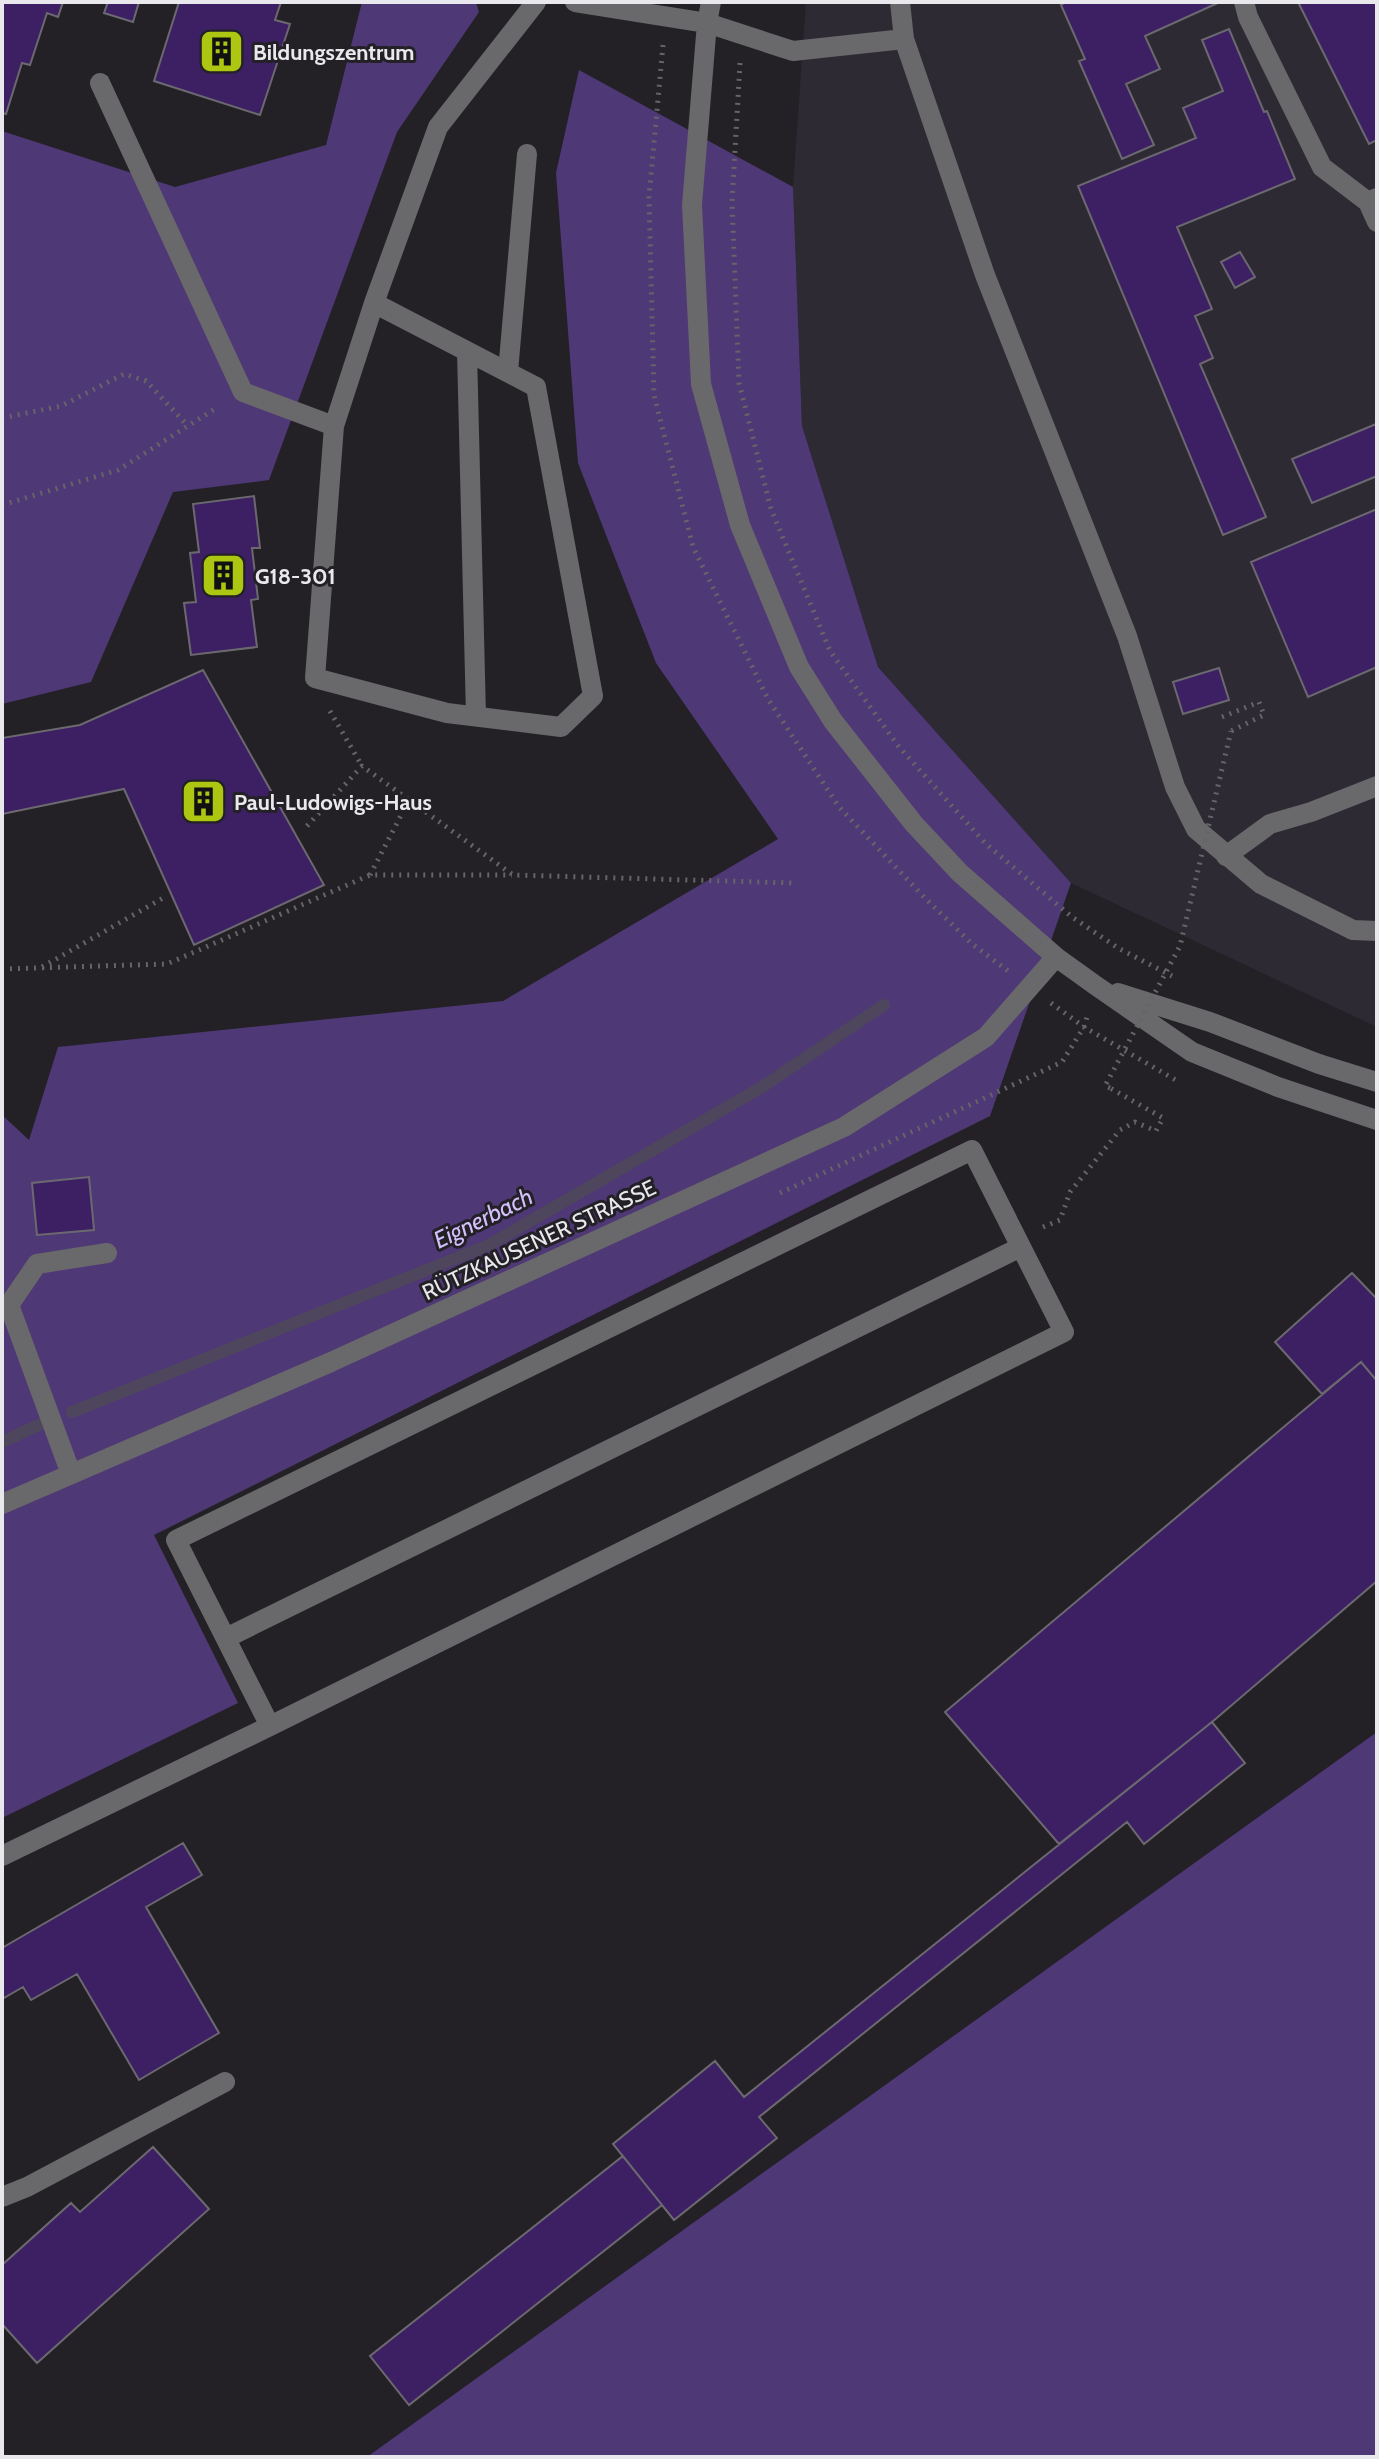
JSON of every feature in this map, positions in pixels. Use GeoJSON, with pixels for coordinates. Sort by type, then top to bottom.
{"type":"FeatureCollection","features":[{"type":"Feature","properties":{"kind":"street"},"geometry":{"type":"LineString","coordinates":[[374,303],[536,387],[593,696],[561,727],[447,713],[315,678],[334,426],[374,303],[438,127],[536,2]]}},
{"type":"Feature","properties":{"kind":"street"},"geometry":{"type":"LineString","coordinates":[[575,2],[707,23],[793,51],[904,39]]}},
{"type":"Feature","properties":{"kind":"street"},"geometry":{"type":"LineString","coordinates":[[711,2],[692,205],[701,384],[740,525],[799,667],[833,721],[914,824],[960,873],[1056,957],[1192,1052],[1278,1087],[1377,1120]]}},
{"type":"Feature","properties":{"kind":"street"},"geometry":{"type":"LineString","coordinates":[[900,2],[904,39],[985,275],[1127,636],[1175,787],[1196,829],[1261,884],[1353,930],[1377,931]]}},
{"type":"Feature","properties":{"kind":"street"},"geometry":{"type":"LineString","coordinates":[[1244,2],[1248,17],[1322,167],[1372,200],[1377,222]]}},
{"type":"Feature","properties":{"kind":"street"},"geometry":{"type":"LineString","coordinates":[[100,83],[243,392],[334,426]]}},
{"type":"Feature","properties":{"kind":"street"},"geometry":{"type":"LineString","coordinates":[[508,372],[527,154]]}},
{"type":"Feature","properties":{"kind":"street"},"geometry":{"type":"LineString","coordinates":[[467,351],[476,716]]}},
{"type":"Feature","properties":{"kind":"street"},"geometry":{"type":"LineString","coordinates":[[1226,856],[1270,824],[1311,812],[1377,786]]}},
{"type":"Feature","properties":{"kind":"street","name":"RÜTZKAUSENER STRASSE"},"geometry":{"type":"LineString","coordinates":[[2,1504],[331,1362],[844,1127],[986,1037],[1056,957]]}},
{"type":"Feature","properties":{"kind":"street"},"geometry":{"type":"LineString","coordinates":[[1095,985],[1210,1022],[1319,1064],[1377,1082]]}},
{"type":"Feature","properties":{"kind":"street"},"geometry":{"type":"LineString","coordinates":[[2,1856],[270,1726],[1064,1332],[972,1150],[176,1540],[270,1726]]}},
{"type":"Feature","properties":{"kind":"street"},"geometry":{"type":"LineString","coordinates":[[226,1638],[1019,1243]]}},
{"type":"Feature","properties":{"kind":"street"},"geometry":{"type":"LineString","coordinates":[[71,1474],[6,1295],[37,1264],[107,1253]]}},
{"type":"Feature","properties":{"kind":"street"},"geometry":{"type":"LineString","coordinates":[[2,2197],[27,2187],[225,2082]]}},
{"type":"Feature","properties":{"kind":"path"},"geometry":{"type":"LineString","coordinates":[[665,16],[649,197],[654,395],[693,547],[768,699],[839,807],[971,943],[1084,1027],[1173,1080],[1187,1084]]}},
{"type":"Feature","properties":{"kind":"path"},"geometry":{"type":"LineString","coordinates":[[742,35],[732,202],[739,383],[771,509],[830,651],[899,747],[985,843],[1072,917],[1118,948],[1176,978]]}},
{"type":"Feature","properties":{"kind":"path"},"geometry":{"type":"LineString","coordinates":[[2,418],[61,406],[124,374],[146,381],[188,426],[118,470],[2,505]]}},
{"type":"Feature","properties":{"kind":"path"},"geometry":{"type":"LineString","coordinates":[[315,678],[362,766],[513,875]]}},
{"type":"Feature","properties":{"kind":"path"},"geometry":{"type":"LineString","coordinates":[[1019,1243],[1060,1220],[1070,1192],[1120,1130],[1135,1122],[1156,1131],[1163,1118],[1105,1086],[1180,946],[1231,731],[1264,715],[1259,702],[1222,717]]}},
{"type":"Feature","properties":{"kind":"path"},"geometry":{"type":"LineString","coordinates":[[307,826],[362,766]]}},
{"type":"Feature","properties":{"kind":"path"},"geometry":{"type":"LineString","coordinates":[[370,875],[409,800]]}},
{"type":"Feature","properties":{"kind":"path"},"geometry":{"type":"LineString","coordinates":[[2,969],[167,964],[370,875],[513,875],[795,883]]}},
{"type":"Feature","properties":{"kind":"path"},"geometry":{"type":"LineString","coordinates":[[40,968],[163,898]]}},
{"type":"Feature","properties":{"kind":"shaded area"},"geometry":{"type":"Polygon","coordinates":[[[362,2],[476,2],[479,12],[397,132],[269,480],[173,492],[91,682],[2,704],[2,131],[175,187],[326,145],[362,2]]]}},
{"type":"Feature","properties":{"kind":"shaded area"},"geometry":{"type":"Polygon","coordinates":[[[806,2],[1377,2],[1377,1027],[1071,883],[878,667],[802,426],[793,187],[806,2]]]}},
{"type":"Feature","properties":{"kind":"shaded area"},"geometry":{"type":"Polygon","coordinates":[[[579,70],[793,187],[802,426],[878,667],[1071,883],[990,1116],[154,1535],[238,1703],[2,1818],[2,1115],[29,1140],[58,1047],[503,1001],[778,839],[656,663],[578,463],[556,173],[579,70]]]}},
{"type":"Feature","properties":{"kind":"shaded area"},"geometry":{"type":"Polygon","coordinates":[[[1377,1732],[1377,2457],[367,2457],[1377,1732]]]}},
{"type":"Feature","properties":{"kind":"building"},"geometry":{"type":"Polygon","coordinates":[[[2,2],[63,2],[58,17],[47,13],[30,65],[22,63],[6,114],[2,113],[2,2]]]}},
{"type":"Feature","properties":{"kind":"building"},"geometry":{"type":"Polygon","coordinates":[[[108,2],[139,2],[133,22],[104,13],[108,2]]]}},
{"type":"Feature","properties":{"kind":"building","name":"Bildungszentrum"},"geometry":{"type":"Polygon","coordinates":[[[179,2],[281,2],[275,20],[290,24],[260,115],[154,81],[179,2]]]}},
{"type":"Feature","properties":{"kind":"building"},"geometry":{"type":"Polygon","coordinates":[[[1066,2],[1220,2],[1145,36],[1160,69],[1126,84],[1154,145],[1122,159],[1079,61],[1085,59],[1061,5],[1066,2]]]}},
{"type":"Feature","properties":{"kind":"building"},"geometry":{"type":"Polygon","coordinates":[[[1298,2],[1377,2],[1377,140],[1369,144],[1298,2]]]}},
{"type":"Feature","properties":{"kind":"building"},"geometry":{"type":"Polygon","coordinates":[[[1229,29],[1295,179],[1177,227],[1212,309],[1195,316],[1213,358],[1200,364],[1266,517],[1223,535],[1078,186],[1196,138],[1183,108],[1223,91],[1202,40],[1229,29]]]}},
{"type":"Feature","properties":{"kind":"building"},"geometry":{"type":"Polygon","coordinates":[[[1240,252],[1255,277],[1235,288],[1221,262],[1240,252]]]}},
{"type":"Feature","properties":{"kind":"building"},"geometry":{"type":"Polygon","coordinates":[[[1376,424],[1377,476],[1312,503],[1292,459],[1376,424]]]}},
{"type":"Feature","properties":{"kind":"building","name":"G18-301"},"geometry":{"type":"Polygon","coordinates":[[[254,496],[260,548],[252,548],[258,599],[251,600],[257,647],[191,655],[184,603],[196,602],[190,553],[199,552],[193,504],[254,496]]]}},
{"type":"Feature","properties":{"kind":"building"},"geometry":{"type":"Polygon","coordinates":[[[1377,509],[1377,667],[1308,697],[1251,562],[1377,509]]]}},
{"type":"Feature","properties":{"kind":"building"},"geometry":{"type":"Polygon","coordinates":[[[1219,668],[1229,700],[1183,714],[1173,682],[1219,668]]]}},
{"type":"Feature","properties":{"kind":"building","name":"Paul-Ludowigs-Haus"},"geometry":{"type":"Polygon","coordinates":[[[203,670],[324,885],[194,945],[124,789],[2,814],[2,738],[80,725],[203,670]]]}},
{"type":"Feature","properties":{"kind":"building"},"geometry":{"type":"Polygon","coordinates":[[[89,1177],[94,1230],[37,1235],[32,1183],[89,1177]]]}},
{"type":"Feature","properties":{"kind":"building"},"geometry":{"type":"Polygon","coordinates":[[[1352,1273],[1377,1299],[1377,1381],[1361,1362],[1322,1394],[1275,1342],[1352,1273]]]}},
{"type":"Feature","properties":{"kind":"building"},"geometry":{"type":"Polygon","coordinates":[[[1361,1362],[1377,1381],[1377,1581],[1212,1722],[1059,1844],[945,1712],[1361,1362]]]}},
{"type":"Feature","properties":{"kind":"building"},"geometry":{"type":"Polygon","coordinates":[[[1212,1722],[1245,1763],[1144,1844],[1127,1822],[759,2117],[777,2138],[674,2220],[613,2144],[715,2061],[744,2097],[1212,1722]]]}},
{"type":"Feature","properties":{"kind":"building"},"geometry":{"type":"Polygon","coordinates":[[[183,1843],[202,1875],[146,1907],[219,2033],[139,2080],[77,1974],[31,2000],[23,1987],[2,1999],[2,1948],[183,1843]]]}},
{"type":"Feature","properties":{"kind":"building"},"geometry":{"type":"Polygon","coordinates":[[[153,2147],[209,2209],[37,2363],[2,2324],[2,2265],[71,2203],[80,2212],[153,2147]]]}},
{"type":"Feature","properties":{"kind":"building"},"geometry":{"type":"Polygon","coordinates":[[[623,2156],[662,2205],[409,2405],[370,2356],[623,2156]]]}},
{"type":"Feature","properties":{"kind":"waterway","name":"Eignerbach"},"geometry":{"type":"LineString","coordinates":[[72,1412],[489,1245],[762,1087],[884,1005]]}},
{"type":"Feature","properties":{"kind":"waterway","name":"Eignerbach"},"geometry":{"type":"LineString","coordinates":[[2,1442],[43,1423]]}},
{"type":"Feature","properties":{"kind":"place","name":"Bildungszentrum"},"geometry":{"type":"Point","coordinates":[222,52]}},
{"type":"Feature","properties":{"kind":"place","name":"G18-301"},"geometry":{"type":"Point","coordinates":[224,576]}},
{"type":"Feature","properties":{"kind":"place","name":"Paul-Ludowigs-Haus"},"geometry":{"type":"Point","coordinates":[203,802]}}]}
